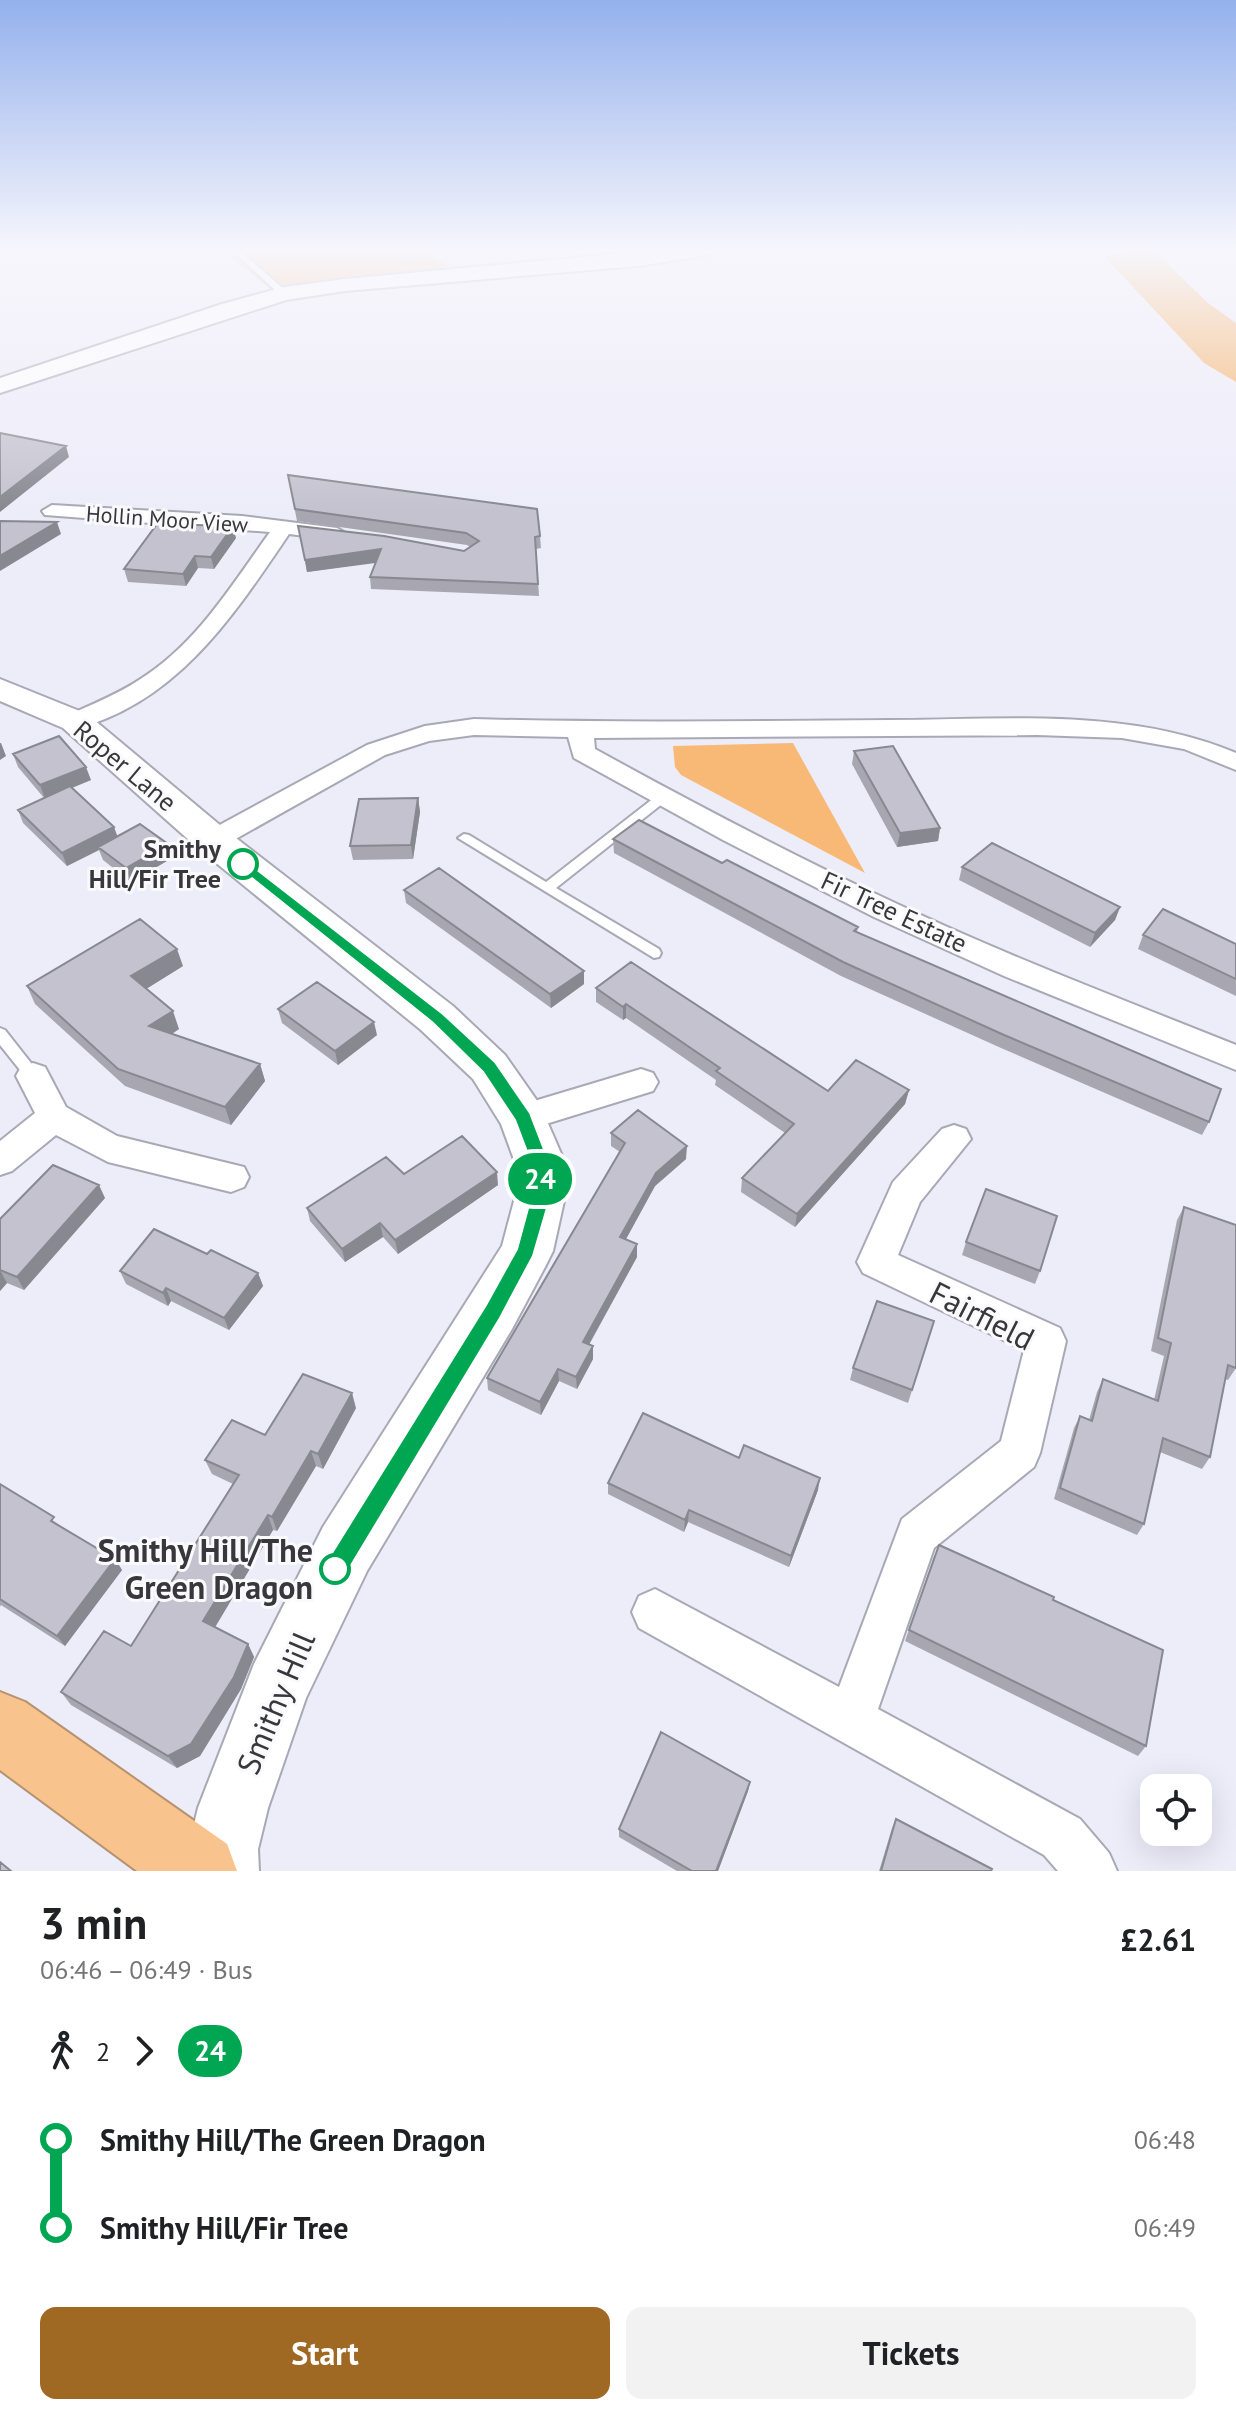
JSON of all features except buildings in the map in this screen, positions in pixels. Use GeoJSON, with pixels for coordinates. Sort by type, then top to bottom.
{"type":"FeatureCollection","features":[{"type":"Feature","properties":{"kind":"highway"},"geometry":{"type":"LineString","coordinates":[[0,1727],[200,1871]]}},
{"type":"Feature","properties":{"kind":"street"},"geometry":{"type":"LineString","coordinates":[[0,386],[148,336]]}},
{"type":"Feature","properties":{"kind":"street","name":"Hollin Moor View"},"geometry":{"type":"LineString","coordinates":[[52,511],[242,522],[356,536]]}},
{"type":"Feature","properties":{"kind":"street","name":"Hollin Moor View"},"geometry":{"type":"LineString","coordinates":[[75,721],[157,679],[187,653],[221,618],[282,529]]}},
{"type":"Feature","properties":{"kind":"street","name":"Roper Lane"},"geometry":{"type":"LineString","coordinates":[[0,689],[75,721],[213,840],[437,1018],[509,1097]]}},
{"type":"Feature","properties":{"kind":"street"},"geometry":{"type":"LineString","coordinates":[[213,840],[376,750],[425,734],[474,727],[580,730],[1037,727],[1122,730],[1191,743],[1236,762]]}},
{"type":"Feature","properties":{"kind":"street","name":"Fir Tree Estate"},"geometry":{"type":"LineString","coordinates":[[580,730],[583,753],[886,911],[1236,1058]]}},
{"type":"Feature","properties":{"kind":"street"},"geometry":{"type":"LineString","coordinates":[[33,1076],[54,1117],[108,1148],[231,1177]]}},
{"type":"Feature","properties":{"kind":"street"},"geometry":{"type":"LineString","coordinates":[[509,1097],[641,1082]]}},
{"type":"Feature","properties":{"kind":"street","name":"Smithy Hill"},"geometry":{"type":"LineString","coordinates":[[223,1871],[223,1849],[233,1808],[277,1687],[345,1549],[457,1372],[527,1251],[539,1201],[541,1165],[509,1097]]}},
{"type":"Feature","properties":{"kind":"street"},"geometry":{"type":"LineString","coordinates":[[0,1161],[54,1117]]}},
{"type":"Feature","properties":{"kind":"street","name":"Fairfield"},"geometry":{"type":"LineString","coordinates":[[850,1721],[917,1534],[1019,1453],[1046,1341],[876,1262],[906,1193],[954,1139]]}},
{"type":"Feature","properties":{"kind":"street"},"geometry":{"type":"LineString","coordinates":[[655,1612],[1062,1837],[1091,1871]]}},
{"type":"Feature","properties":{"kind":"lane"},"geometry":{"type":"LineString","coordinates":[[547,888],[663,797]]}},
{"type":"Feature","properties":{"kind":"lane"},"geometry":{"type":"LineString","coordinates":[[464,838],[654,953]]}},
{"type":"Feature","properties":{"kind":"lane"},"geometry":{"type":"LineString","coordinates":[[0,1034],[33,1076]]}},
{"type":"Feature","properties":{"kind":"shaded area"},"geometry":{"type":"Polygon","coordinates":[[[1179,336],[1236,336],[1236,382],[1204,363],[1179,336]]]}},
{"type":"Feature","properties":{"kind":"shaded area"},"geometry":{"type":"Polygon","coordinates":[[[793,743],[865,873],[681,775],[675,767],[673,746],[793,743]]]}},
{"type":"Feature","properties":{"kind":"bus line","name":"24"},"geometry":{"type":"LineString","coordinates":[[243,864],[437,1018],[489,1067],[523,1118],[541,1165],[539,1201],[527,1251],[493,1312],[335,1569]]}},
{"type":"Feature","properties":{"kind":"place","name":"Smithy Hill/Fir Tree"},"geometry":{"type":"Point","coordinates":[243,864]}},
{"type":"Feature","properties":{"kind":"place","name":"Smithy Hill/The Green Dragon"},"geometry":{"type":"Point","coordinates":[335,1569]}}]}
